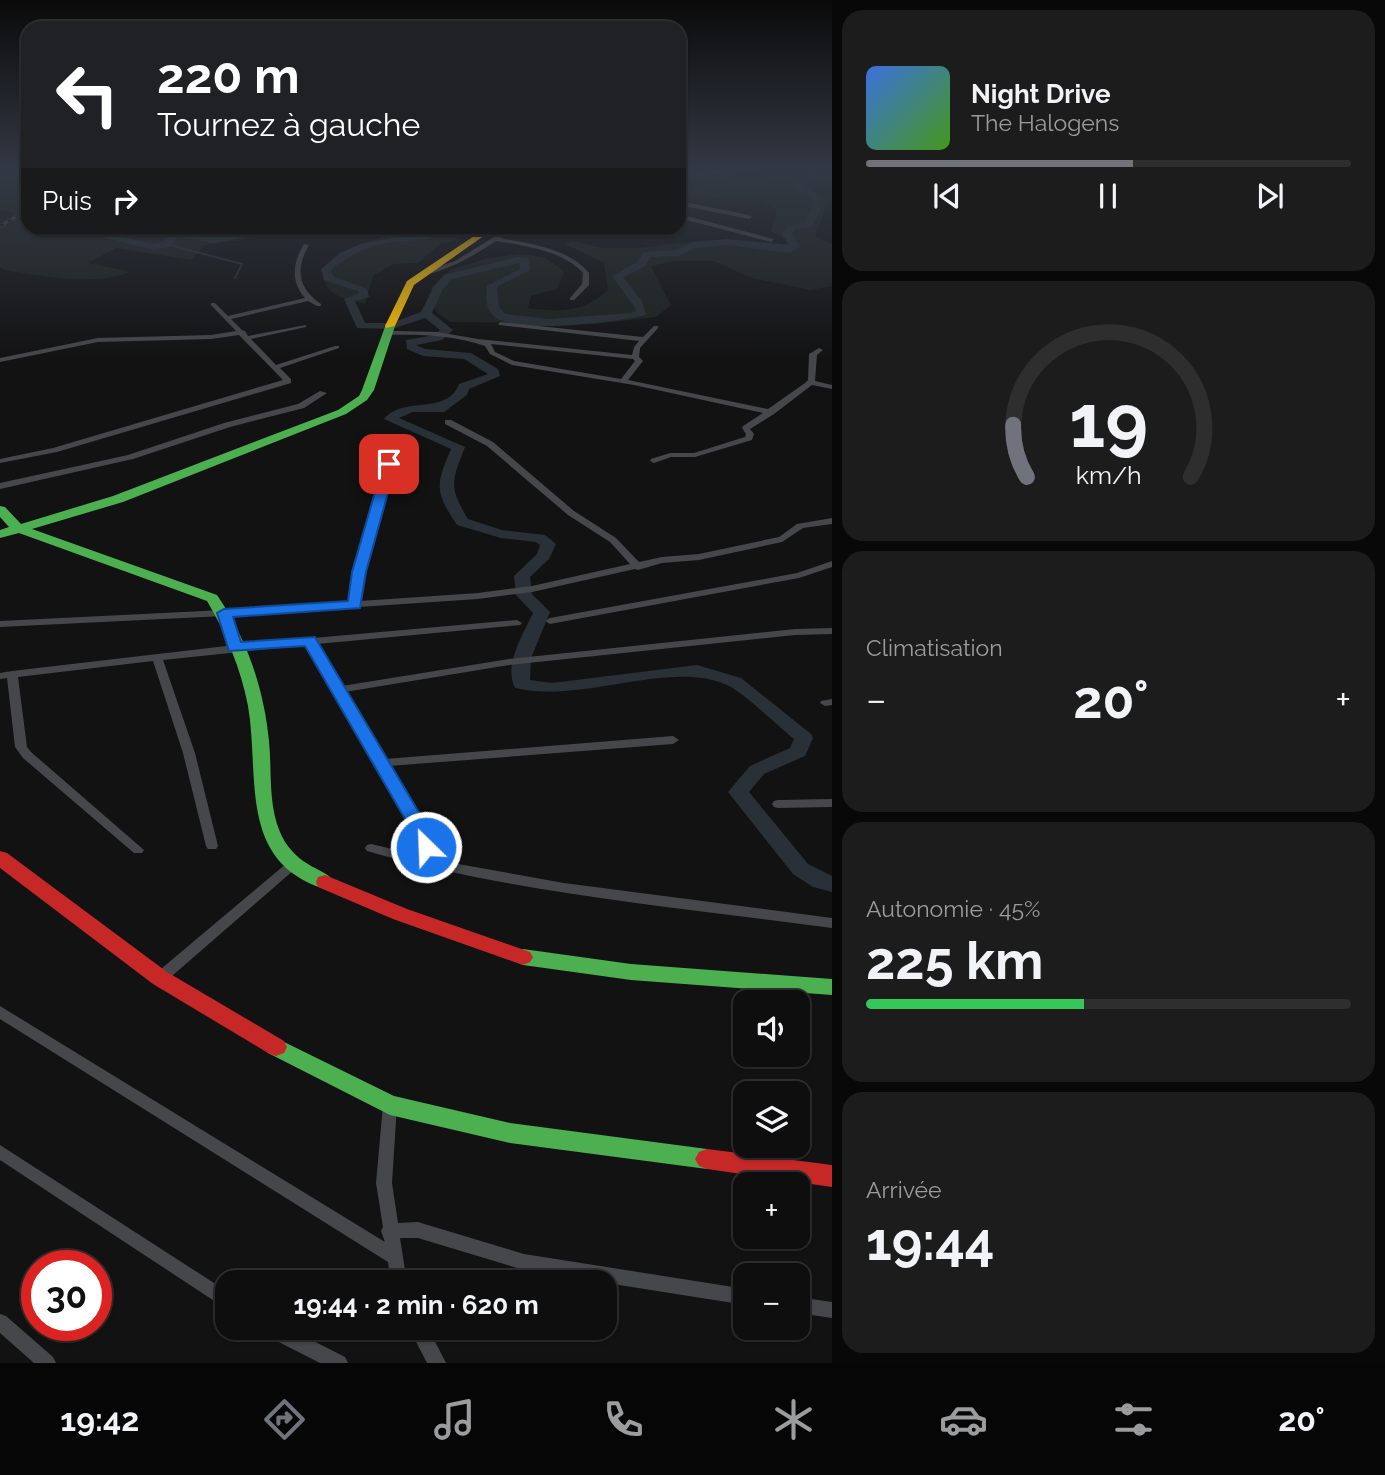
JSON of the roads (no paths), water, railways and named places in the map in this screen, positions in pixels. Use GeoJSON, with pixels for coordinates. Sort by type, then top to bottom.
{"type":"FeatureCollection","features":[{"type":"Feature","properties":{"kind":"street"},"geometry":{"type":"LineString","coordinates":[[743,233],[771,240]]}},
{"type":"Feature","properties":{"kind":"street"},"geometry":{"type":"LineString","coordinates":[[0,534],[118,499],[342,412],[363,398],[368,390],[388,328],[410,284],[421,274],[489,235]]}},
{"type":"Feature","properties":{"kind":"street"},"geometry":{"type":"LineString","coordinates":[[499,235],[571,259],[583,268],[585,286],[572,299]]}},
{"type":"Feature","properties":{"kind":"street"},"geometry":{"type":"LineString","coordinates":[[306,245],[299,254],[295,273],[308,299]]}},
{"type":"Feature","properties":{"kind":"street"},"geometry":{"type":"LineString","coordinates":[[227,318],[308,299],[319,304]]}},
{"type":"Feature","properties":{"kind":"street"},"geometry":{"type":"LineString","coordinates":[[0,461],[46,453],[288,381],[246,335],[212,304]]}},
{"type":"Feature","properties":{"kind":"street"},"geometry":{"type":"LineString","coordinates":[[501,324],[644,339]]}},
{"type":"Feature","properties":{"kind":"street"},"geometry":{"type":"LineString","coordinates":[[0,359],[98,340],[246,335],[304,326]]}},
{"type":"Feature","properties":{"kind":"street"},"geometry":{"type":"LineString","coordinates":[[635,357],[644,339],[656,327]]}},
{"type":"Feature","properties":{"kind":"street"},"geometry":{"type":"LineString","coordinates":[[388,328],[477,341],[635,357],[639,361],[623,381]]}},
{"type":"Feature","properties":{"kind":"street"},"geometry":{"type":"LineString","coordinates":[[477,341],[488,345],[492,353],[512,363],[623,381],[771,412]]}},
{"type":"Feature","properties":{"kind":"street"},"geometry":{"type":"LineString","coordinates":[[274,368],[337,347]]}},
{"type":"Feature","properties":{"kind":"street"},"geometry":{"type":"LineString","coordinates":[[654,461],[670,455],[695,455],[749,438],[746,428],[810,382],[813,354],[819,350]]}},
{"type":"Feature","properties":{"kind":"street"},"geometry":{"type":"LineString","coordinates":[[810,382],[832,387]]}},
{"type":"Feature","properties":{"kind":"street"},"geometry":{"type":"LineString","coordinates":[[0,486],[130,457],[227,425],[302,406],[323,393]]}},
{"type":"Feature","properties":{"kind":"street"},"geometry":{"type":"LineString","coordinates":[[448,422],[489,444],[570,513],[613,540],[638,567]]}},
{"type":"Feature","properties":{"kind":"street"},"geometry":{"type":"LineString","coordinates":[[355,605],[359,572],[389,464]]}},
{"type":"Feature","properties":{"kind":"street"},"geometry":{"type":"LineString","coordinates":[[0,510],[18,528],[212,598],[224,613],[234,648],[256,702],[260,775],[271,833],[291,866],[400,914],[518,956],[631,972],[832,987]]}},
{"type":"Feature","properties":{"kind":"street"},"geometry":{"type":"LineString","coordinates":[[0,624],[355,605],[514,592],[782,540],[800,526],[832,521]]}},
{"type":"Feature","properties":{"kind":"street"},"geometry":{"type":"LineString","coordinates":[[550,621],[799,575],[832,564]]}},
{"type":"Feature","properties":{"kind":"street"},"geometry":{"type":"LineString","coordinates":[[138,850],[27,755],[22,747],[6,675],[234,648],[517,623]]}},
{"type":"Feature","properties":{"kind":"street"},"geometry":{"type":"LineString","coordinates":[[339,690],[509,662],[795,632],[832,631]]}},
{"type":"Feature","properties":{"kind":"street"},"geometry":{"type":"LineString","coordinates":[[310,641],[421,831],[430,862]]}},
{"type":"Feature","properties":{"kind":"street"},"geometry":{"type":"LineString","coordinates":[[157,657],[189,753],[212,846]]}},
{"type":"Feature","properties":{"kind":"street"},"geometry":{"type":"LineString","coordinates":[[382,763],[673,740]]}},
{"type":"Feature","properties":{"kind":"street"},"geometry":{"type":"LineString","coordinates":[[778,804],[832,803]]}},
{"type":"Feature","properties":{"kind":"street"},"geometry":{"type":"LineString","coordinates":[[371,848],[564,888],[832,923]]}},
{"type":"Feature","properties":{"kind":"street"},"geometry":{"type":"LineString","coordinates":[[0,858],[160,978],[250,1034],[390,1105],[509,1133],[832,1177]]}},
{"type":"Feature","properties":{"kind":"street"},"geometry":{"type":"LineString","coordinates":[[160,978],[291,866]]}},
{"type":"Feature","properties":{"kind":"street"},"geometry":{"type":"LineString","coordinates":[[0,1012],[392,1256]]}},
{"type":"Feature","properties":{"kind":"street"},"geometry":{"type":"LineString","coordinates":[[390,1105],[384,1183],[396,1270]]}},
{"type":"Feature","properties":{"kind":"street"},"geometry":{"type":"LineString","coordinates":[[0,1152],[215,1293]]}},
{"type":"Feature","properties":{"kind":"street"},"geometry":{"type":"LineString","coordinates":[[389,1231],[418,1230],[524,1262],[733,1295]]}},
{"type":"Feature","properties":{"kind":"street"},"geometry":{"type":"LineString","coordinates":[[810,1307],[832,1310]]}},
{"type":"Feature","properties":{"kind":"street"},"geometry":{"type":"LineString","coordinates":[[0,1322],[47,1363]]}},
{"type":"Feature","properties":{"kind":"street"},"geometry":{"type":"LineString","coordinates":[[293,1340],[339,1363]]}},
{"type":"Feature","properties":{"kind":"street"},"geometry":{"type":"LineString","coordinates":[[425,1340],[437,1363]]}},
{"type":"Feature","properties":{"kind":"waterway"},"geometry":{"type":"LineString","coordinates":[[426,314],[438,288],[448,277],[525,260],[525,270],[492,286],[493,307],[501,316],[549,322],[630,316],[642,313],[640,306],[617,276],[640,265],[648,254],[679,253],[693,245],[727,242],[790,250],[795,246],[788,233]]}},
{"type":"Feature","properties":{"kind":"waterway"},"geometry":{"type":"LineString","coordinates":[[101,235],[154,247],[166,244],[175,235]]}},
{"type":"Feature","properties":{"kind":"waterway"},"geometry":{"type":"LineString","coordinates":[[182,235],[214,240],[245,235]]}},
{"type":"Feature","properties":{"kind":"waterway"},"geometry":{"type":"LineString","coordinates":[[424,235],[364,246],[326,269],[328,278],[362,289],[365,295],[349,299],[361,326],[392,326],[426,314]]}},
{"type":"Feature","properties":{"kind":"waterway"},"geometry":{"type":"LineString","coordinates":[[166,244],[242,264],[235,278]]}},
{"type":"Feature","properties":{"kind":"waterway"},"geometry":{"type":"LineString","coordinates":[[426,314],[447,330],[438,338],[410,342],[411,347],[423,352],[467,356],[494,372],[494,376],[463,387],[463,392],[439,409],[406,409],[390,419],[458,447],[445,481],[451,503],[462,522],[501,534],[540,538],[548,544],[544,556],[522,576],[524,595],[542,612],[522,658],[521,684],[552,688],[697,670],[735,682],[804,738],[798,752],[757,770],[738,792],[801,869],[820,881],[832,884]]}}]}
